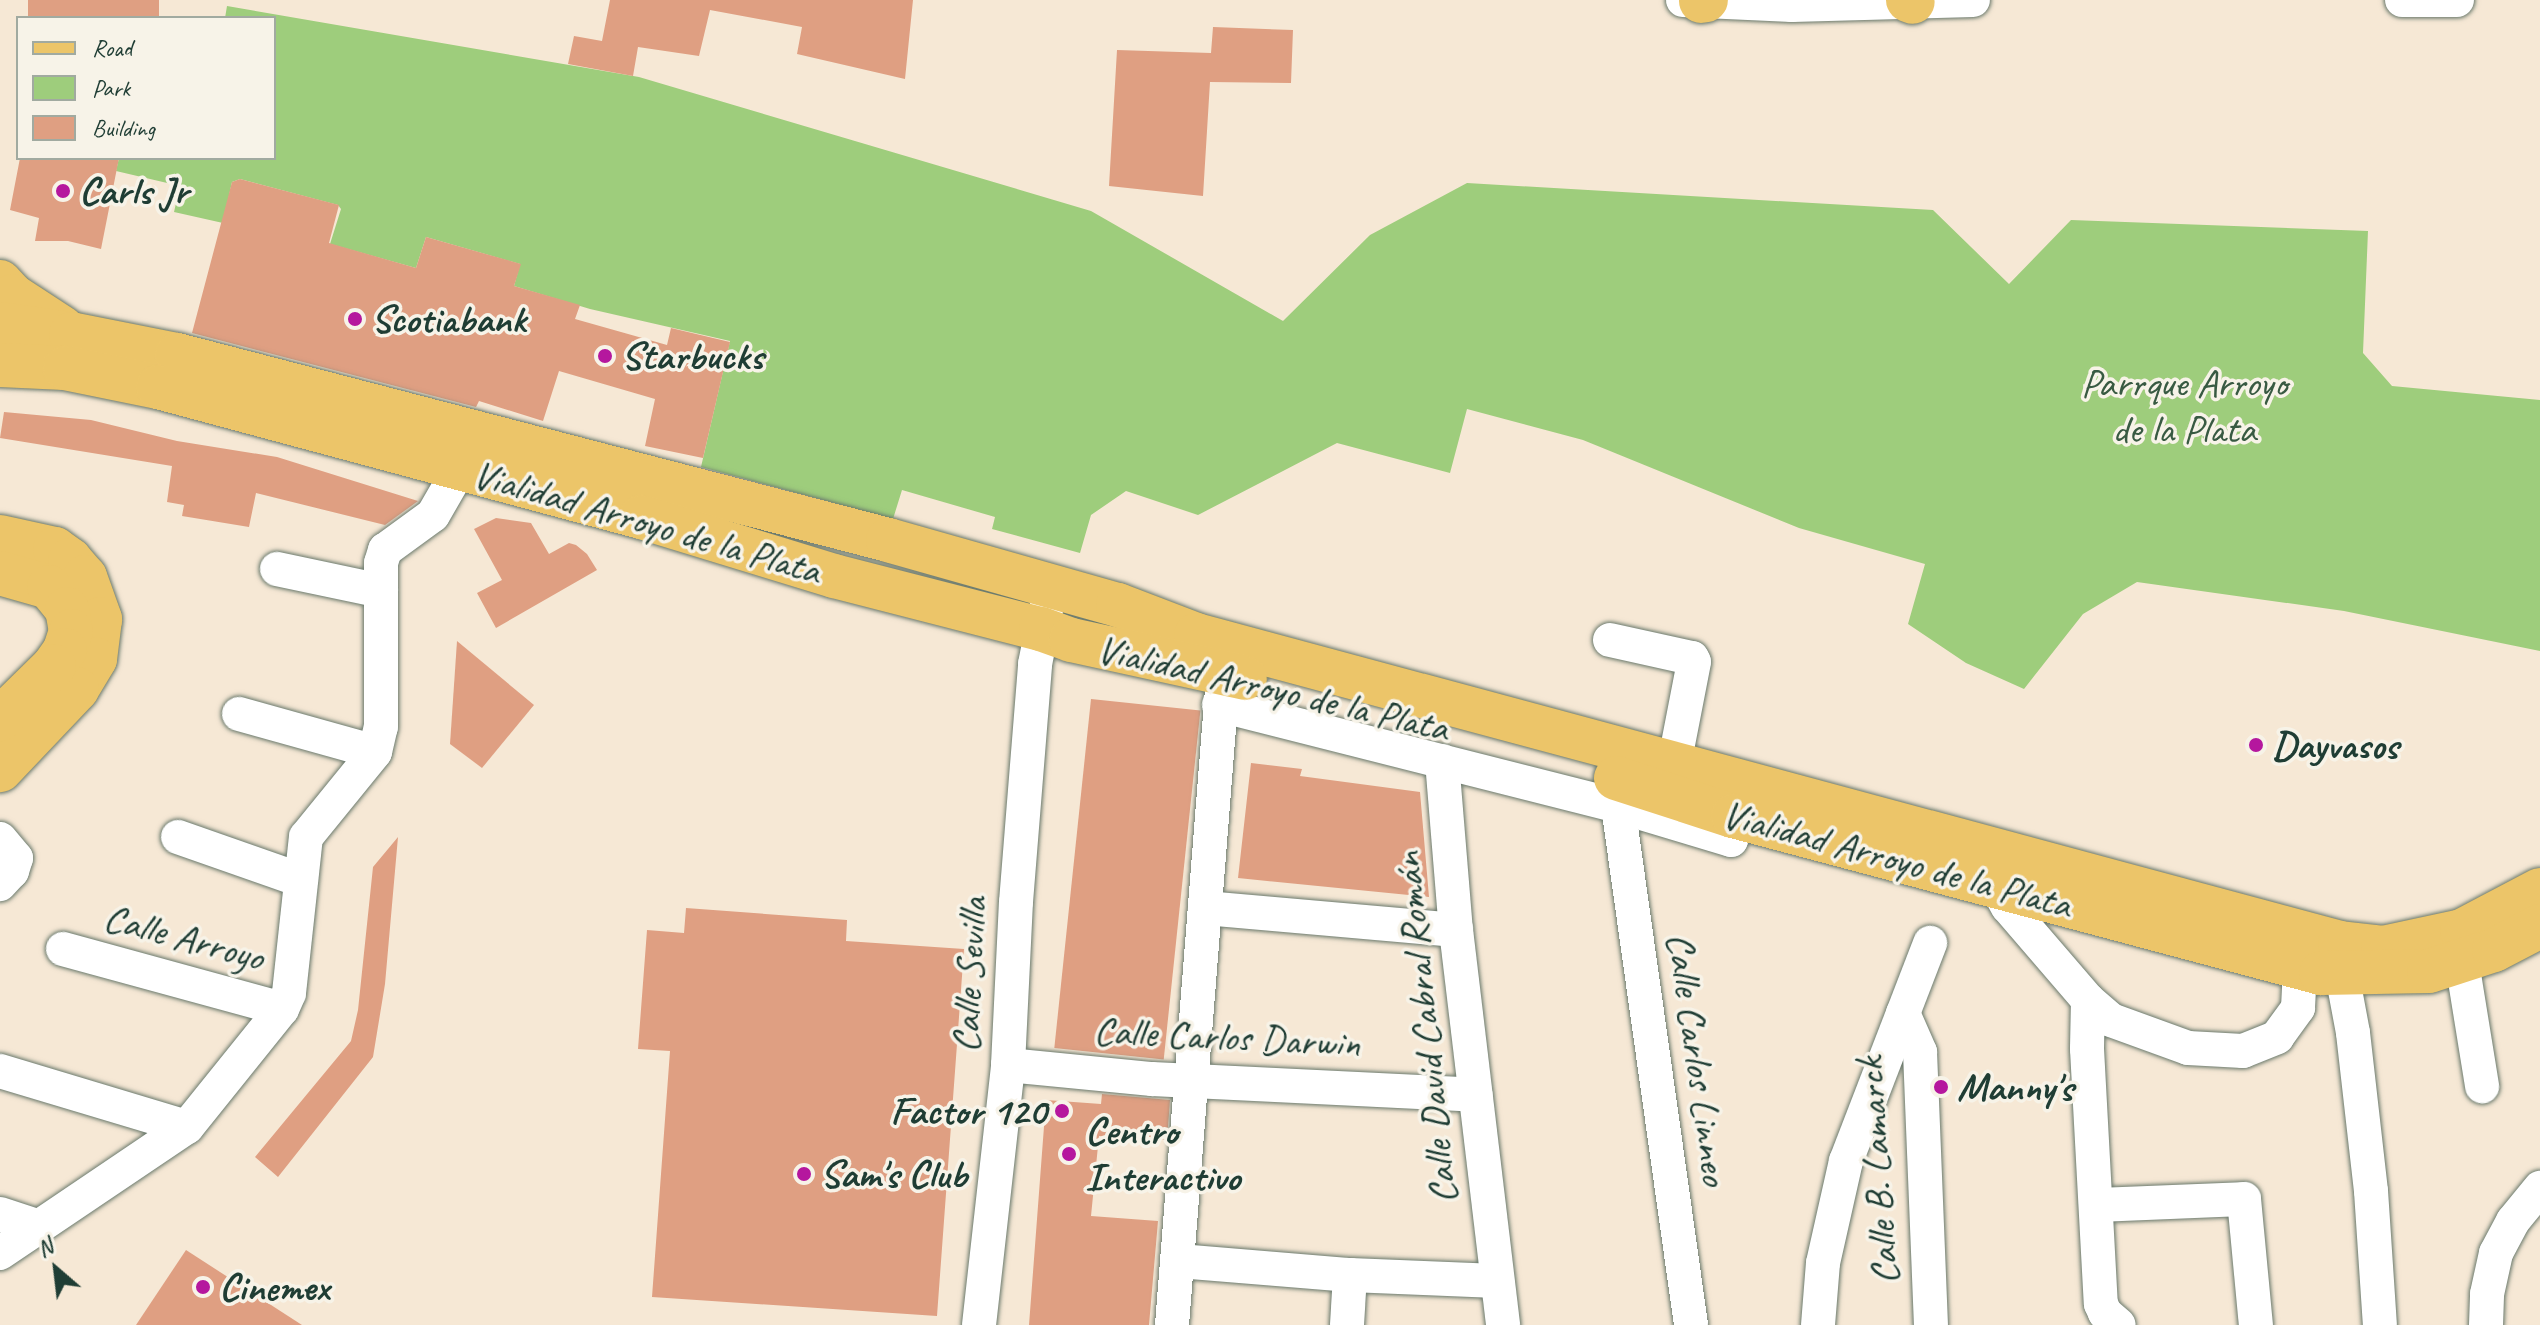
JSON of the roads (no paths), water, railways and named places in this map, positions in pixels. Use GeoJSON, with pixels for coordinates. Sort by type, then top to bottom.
{"type":"FeatureCollection","features":[{"type":"Feature","properties":{"kind":"main road"},"geometry":{"type":"LineString","coordinates":[[0,282],[13,296],[71,334]]}},
{"type":"Feature","properties":{"kind":"main road"},"geometry":{"type":"LineString","coordinates":[[0,324],[177,355],[465,451],[616,469],[1062,589],[1222,673],[1674,765],[1997,869],[2340,943],[2383,948],[2462,931],[2540,890]]}},
{"type":"Feature","properties":{"kind":"main road","name":"Vialidad Arroyo de la Plata"},"geometry":{"type":"LineString","coordinates":[[0,365],[65,368],[465,451],[641,517],[834,576],[1052,633],[1434,724],[1733,816],[1997,869],[2321,971],[2429,971],[2462,962],[2540,926]]}},
{"type":"Feature","properties":{"kind":"main road"},"geometry":{"type":"LineString","coordinates":[[0,537],[55,549],[70,560],[85,577],[100,619],[95,659],[77,689],[0,770]]}},
{"type":"Feature","properties":{"kind":"main road"},"geometry":{"type":"LineString","coordinates":[[0,573],[49,587],[67,609],[71,631],[65,650],[54,666],[1,717]]}},
{"type":"Feature","properties":{"kind":"street"},"geometry":{"type":"LineString","coordinates":[[1683,0],[1792,5],[1973,0]]}},
{"type":"Feature","properties":{"kind":"street"},"geometry":{"type":"LineString","coordinates":[[2402,0],[2457,0]]}},
{"type":"Feature","properties":{"kind":"street"},"geometry":{"type":"LineString","coordinates":[[0,1253],[187,1127],[282,1009],[289,993],[306,837],[375,752],[381,727],[381,591],[385,550],[433,515],[465,451]]}},
{"type":"Feature","properties":{"kind":"street"},"geometry":{"type":"LineString","coordinates":[[277,569],[381,591]]}},
{"type":"Feature","properties":{"kind":"street","name":"Calle Sevilla"},"geometry":{"type":"LineString","coordinates":[[998,1325],[1014,1066],[1016,902],[1052,633],[1062,589]]}},
{"type":"Feature","properties":{"kind":"street"},"geometry":{"type":"LineString","coordinates":[[1610,640],[1692,658],[1694,662],[1674,765]]}},
{"type":"Feature","properties":{"kind":"street"},"geometry":{"type":"LineString","coordinates":[[1172,1325],[1222,673],[1403,751],[1618,806],[1731,840],[1733,816]]}},
{"type":"Feature","properties":{"kind":"street"},"geometry":{"type":"LineString","coordinates":[[239,714],[375,752]]}},
{"type":"Feature","properties":{"kind":"street","name":"Calle David Cabral Román"},"geometry":{"type":"LineString","coordinates":[[1442,761],[1456,930],[1503,1325]]}},
{"type":"Feature","properties":{"kind":"street","name":"Calle Carlos Linneo"},"geometry":{"type":"LineString","coordinates":[[1618,806],[1691,1325]]}},
{"type":"Feature","properties":{"kind":"street"},"geometry":{"type":"LineString","coordinates":[[178,837],[301,880]]}},
{"type":"Feature","properties":{"kind":"street"},"geometry":{"type":"LineString","coordinates":[[0,839],[16,858],[12,871],[0,884]]}},
{"type":"Feature","properties":{"kind":"street"},"geometry":{"type":"LineString","coordinates":[[1997,869],[2008,907],[2088,1000],[2111,1020],[2188,1048],[2243,1051],[2277,1037],[2321,971]]}},
{"type":"Feature","properties":{"kind":"street"},"geometry":{"type":"LineString","coordinates":[[1205,908],[1456,930]]}},
{"type":"Feature","properties":{"kind":"street"},"geometry":{"type":"LineString","coordinates":[[1818,1325],[1823,1263],[1846,1161],[1930,943]]}},
{"type":"Feature","properties":{"kind":"street","name":"Calle Arroyo"},"geometry":{"type":"LineString","coordinates":[[63,949],[282,1009]]}},
{"type":"Feature","properties":{"kind":"street"},"geometry":{"type":"LineString","coordinates":[[2462,962],[2482,1086]]}},
{"type":"Feature","properties":{"kind":"street"},"geometry":{"type":"LineString","coordinates":[[2321,971],[2353,1033],[2371,1191],[2380,1325]]}},
{"type":"Feature","properties":{"kind":"street"},"geometry":{"type":"LineString","coordinates":[[2088,1000],[2087,1049],[2101,1304],[2105,1313],[2119,1325]]}},
{"type":"Feature","properties":{"kind":"street","name":"Calle B. Lamarck"},"geometry":{"type":"LineString","coordinates":[[1903,1013],[1920,1052],[1931,1325]]}},
{"type":"Feature","properties":{"kind":"street","name":"Calle Sevilla"},"geometry":{"type":"LineString","coordinates":[[979,1325],[1014,1066]]}},
{"type":"Feature","properties":{"kind":"street","name":"Calle Carlos Darwin"},"geometry":{"type":"LineString","coordinates":[[1014,1066],[1193,1080],[1476,1095]]}},
{"type":"Feature","properties":{"kind":"street"},"geometry":{"type":"LineString","coordinates":[[0,1071],[187,1127]]}},
{"type":"Feature","properties":{"kind":"street"},"geometry":{"type":"LineString","coordinates":[[2486,1325],[2487,1294],[2496,1253],[2513,1221],[2540,1188]]}},
{"type":"Feature","properties":{"kind":"street"},"geometry":{"type":"LineString","coordinates":[[2096,1205],[2244,1199],[2256,1325]]}},
{"type":"Feature","properties":{"kind":"street"},"geometry":{"type":"LineString","coordinates":[[0,1214],[38,1226]]}},
{"type":"Feature","properties":{"kind":"street"},"geometry":{"type":"LineString","coordinates":[[1179,1261],[1350,1275],[1497,1281]]}},
{"type":"Feature","properties":{"kind":"street"},"geometry":{"type":"LineString","coordinates":[[1347,1325],[1350,1275]]}},
{"type":"Feature","properties":{"kind":"place","name":"Carls Jr"},"geometry":{"type":"Point","coordinates":[63,191]}},
{"type":"Feature","properties":{"kind":"place","name":"Scotiabank"},"geometry":{"type":"Point","coordinates":[355,319]}},
{"type":"Feature","properties":{"kind":"place","name":"Starbucks"},"geometry":{"type":"Point","coordinates":[605,356]}},
{"type":"Feature","properties":{"kind":"place","name":"Dayvasos"},"geometry":{"type":"Point","coordinates":[2256,745]}},
{"type":"Feature","properties":{"kind":"place","name":"Manny's"},"geometry":{"type":"Point","coordinates":[1941,1087]}},
{"type":"Feature","properties":{"kind":"place","name":"Factor 120"},"geometry":{"type":"Point","coordinates":[1062,1111]}},
{"type":"Feature","properties":{"kind":"place","name":"Centro Interactivo"},"geometry":{"type":"Point","coordinates":[1069,1154]}},
{"type":"Feature","properties":{"kind":"place","name":"Sam's Club"},"geometry":{"type":"Point","coordinates":[804,1174]}},
{"type":"Feature","properties":{"kind":"place","name":"Cinemex"},"geometry":{"type":"Point","coordinates":[203,1287]}},
{"type":"Feature","properties":{"kind":"park label","name":"Parrque Arroyo de la Plata"},"geometry":{"type":"Point","coordinates":[2184,406]}}]}
